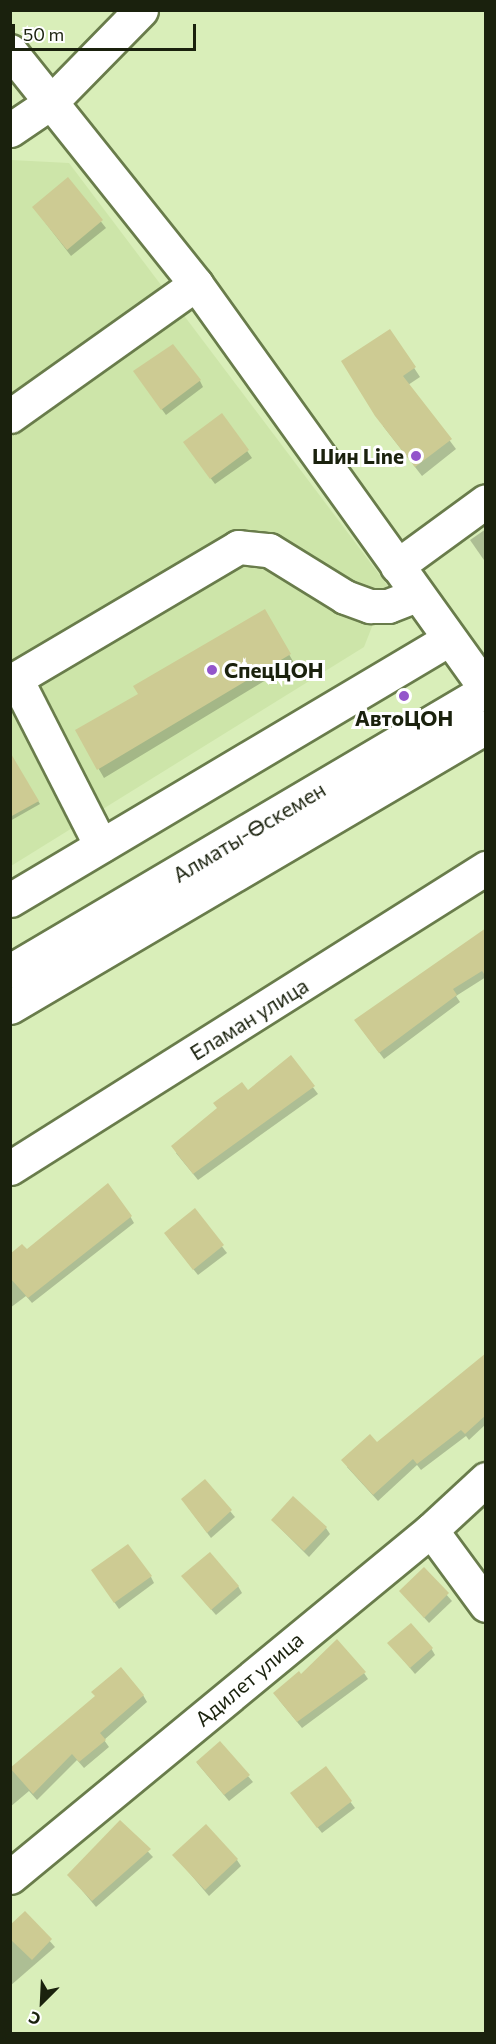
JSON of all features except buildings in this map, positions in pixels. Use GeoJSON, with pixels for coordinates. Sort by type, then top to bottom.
{"type":"FeatureCollection","features":[{"type":"Feature","properties":{"kind":"street"},"geometry":{"type":"LineString","coordinates":[[10,130],[50,103],[141,10]]}},
{"type":"Feature","properties":{"kind":"street"},"geometry":{"type":"LineString","coordinates":[[10,51],[196,284],[486,689]]}},
{"type":"Feature","properties":{"kind":"street"},"geometry":{"type":"LineString","coordinates":[[10,416],[196,284]]}},
{"type":"Feature","properties":{"kind":"street"},"geometry":{"type":"LineString","coordinates":[[396,566],[486,501]]}},
{"type":"Feature","properties":{"kind":"street"},"geometry":{"type":"LineString","coordinates":[[101,846],[13,681],[238,547],[269,550],[345,597],[370,606],[388,606],[417,595]]}},
{"type":"Feature","properties":{"kind":"street"},"geometry":{"type":"LineString","coordinates":[[10,900],[449,639]]}},
{"type":"Feature","properties":{"kind":"street","name":"Алматы-Өскемен"},"geometry":{"type":"LineString","coordinates":[[10,971],[486,689]]}},
{"type":"Feature","properties":{"kind":"street","name":"Алматы-Өскемен"},"geometry":{"type":"LineString","coordinates":[[10,1006],[486,727]]}},
{"type":"Feature","properties":{"kind":"street","name":"Еламан улица"},"geometry":{"type":"LineString","coordinates":[[10,1168],[486,868]]}},
{"type":"Feature","properties":{"kind":"street","name":"Адилет улица"},"geometry":{"type":"LineString","coordinates":[[10,1876],[431,1530],[486,1479]]}},
{"type":"Feature","properties":{"kind":"street"},"geometry":{"type":"LineString","coordinates":[[431,1530],[486,1605]]}},
{"type":"Feature","properties":{"kind":"shaded area"},"geometry":{"type":"Polygon","coordinates":[[[11,160],[69,163],[388,586],[364,647],[11,866],[11,160]]]}},
{"type":"Feature","properties":{"kind":"place","name":"Шин Line"},"geometry":{"type":"Point","coordinates":[416,456]}},
{"type":"Feature","properties":{"kind":"place","name":"СпецЦОН"},"geometry":{"type":"Point","coordinates":[212,670]}},
{"type":"Feature","properties":{"kind":"place","name":"АвтоЦОН"},"geometry":{"type":"Point","coordinates":[404,696]}}]}
